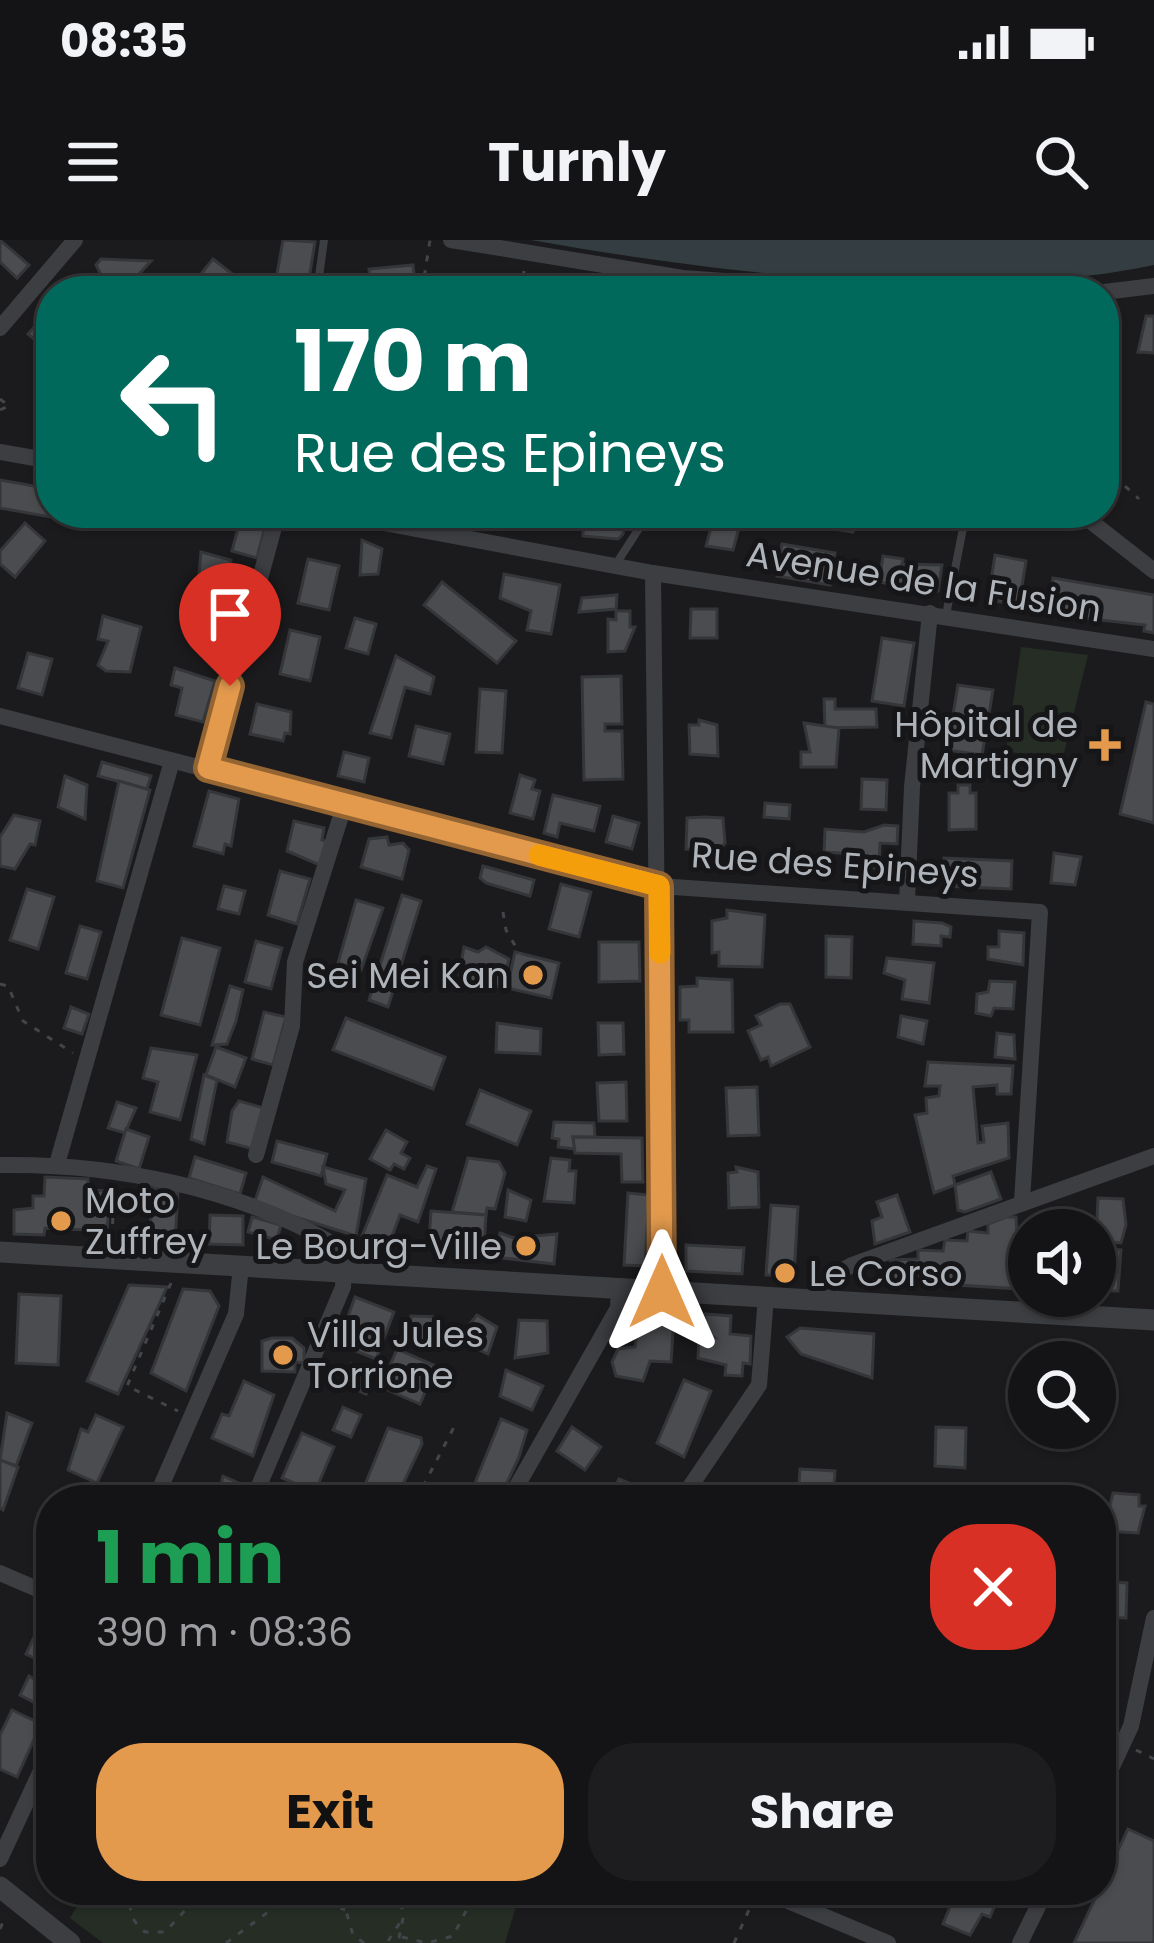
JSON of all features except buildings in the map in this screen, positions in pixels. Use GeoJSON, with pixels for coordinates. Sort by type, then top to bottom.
{"type":"FeatureCollection","features":[{"type":"Feature","properties":{"kind":"street"},"geometry":{"type":"LineString","coordinates":[[44,276],[74,240]]}},
{"type":"Feature","properties":{"kind":"street"},"geometry":{"type":"LineString","coordinates":[[451,240],[666,276]]}},
{"type":"Feature","properties":{"kind":"street"},"geometry":{"type":"LineString","coordinates":[[0,328],[36,285]]}},
{"type":"Feature","properties":{"kind":"street"},"geometry":{"type":"LineString","coordinates":[[1119,290],[1154,286]]}},
{"type":"Feature","properties":{"kind":"street"},"geometry":{"type":"LineString","coordinates":[[0,452],[36,458]]}},
{"type":"Feature","properties":{"kind":"street"},"geometry":{"type":"LineString","coordinates":[[208,768],[274,528]]}},
{"type":"Feature","properties":{"kind":"street","name":"Avenue de la Fusion"},"geometry":{"type":"LineString","coordinates":[[414,528],[652,573],[1154,650]]}},
{"type":"Feature","properties":{"kind":"street"},"geometry":{"type":"LineString","coordinates":[[1099,528],[1154,571]]}},
{"type":"Feature","properties":{"kind":"street"},"geometry":{"type":"LineString","coordinates":[[652,573],[662,1292]]}},
{"type":"Feature","properties":{"kind":"street"},"geometry":{"type":"LineString","coordinates":[[907,902],[912,788],[938,614]]}},
{"type":"Feature","properties":{"kind":"street","name":"Rue des Epineys"},"geometry":{"type":"LineString","coordinates":[[0,716],[659,886],[1040,912],[1022,1201]]}},
{"type":"Feature","properties":{"kind":"street"},"geometry":{"type":"LineString","coordinates":[[57,1164],[172,761]]}},
{"type":"Feature","properties":{"kind":"street"},"geometry":{"type":"LineString","coordinates":[[256,1155],[289,1042],[295,962],[344,803]]}},
{"type":"Feature","properties":{"kind":"street"},"geometry":{"type":"LineString","coordinates":[[828,1299],[830,1283],[842,1269],[1154,1156]]}},
{"type":"Feature","properties":{"kind":"street"},"geometry":{"type":"LineString","coordinates":[[0,1165],[115,1169],[280,1220],[340,1248],[346,1272],[259,1485]]}},
{"type":"Feature","properties":{"kind":"street"},"geometry":{"type":"LineString","coordinates":[[0,1252],[1154,1320]]}},
{"type":"Feature","properties":{"kind":"street"},"geometry":{"type":"LineString","coordinates":[[162,1485],[236,1314],[241,1267]]}},
{"type":"Feature","properties":{"kind":"street"},"geometry":{"type":"LineString","coordinates":[[518,1485],[618,1308],[620,1289]]}},
{"type":"Feature","properties":{"kind":"street"},"geometry":{"type":"LineString","coordinates":[[691,1485],[759,1385],[766,1297]]}},
{"type":"Feature","properties":{"kind":"street"},"geometry":{"type":"LineString","coordinates":[[0,1574],[36,1588]]}},
{"type":"Feature","properties":{"kind":"street"},"geometry":{"type":"LineString","coordinates":[[1116,1758],[1131,1726],[1154,1618]]}},
{"type":"Feature","properties":{"kind":"street"},"geometry":{"type":"LineString","coordinates":[[0,1858],[36,1781]]}},
{"type":"Feature","properties":{"kind":"street"},"geometry":{"type":"LineString","coordinates":[[0,1888],[66,1940]]}},
{"type":"Feature","properties":{"kind":"street"},"geometry":{"type":"LineString","coordinates":[[796,1905],[888,1943]]}},
{"type":"Feature","properties":{"kind":"street"},"geometry":{"type":"LineString","coordinates":[[1020,1943],[1039,1905]]}},
{"type":"Feature","properties":{"kind":"street"},"geometry":{"type":"LineString","coordinates":[[3,1909],[66,1940]]}},
{"type":"Feature","properties":{"kind":"lane"},"geometry":{"type":"LineString","coordinates":[[319,276],[324,240]]}},
{"type":"Feature","properties":{"kind":"lane"},"geometry":{"type":"LineString","coordinates":[[616,564],[639,528]]}},
{"type":"Feature","properties":{"kind":"lane"},"geometry":{"type":"LineString","coordinates":[[938,614],[962,528]]}},
{"type":"Feature","properties":{"kind":"path"},"geometry":{"type":"LineString","coordinates":[[424,276],[430,240]]}},
{"type":"Feature","properties":{"kind":"path"},"geometry":{"type":"LineString","coordinates":[[523,276],[527,251]]}},
{"type":"Feature","properties":{"kind":"path"},"geometry":{"type":"LineString","coordinates":[[0,399],[9,402],[0,419]]}},
{"type":"Feature","properties":{"kind":"path"},"geometry":{"type":"LineString","coordinates":[[1119,481],[1138,500]]}},
{"type":"Feature","properties":{"kind":"path"},"geometry":{"type":"LineString","coordinates":[[503,912],[506,930],[520,954]]}},
{"type":"Feature","properties":{"kind":"path"},"geometry":{"type":"LineString","coordinates":[[0,984],[8,986],[22,1021],[87,1062]]}},
{"type":"Feature","properties":{"kind":"path"},"geometry":{"type":"LineString","coordinates":[[112,1259],[115,1169]]}},
{"type":"Feature","properties":{"kind":"path"},"geometry":{"type":"LineString","coordinates":[[174,1263],[161,1309],[127,1386],[191,1417]]}},
{"type":"Feature","properties":{"kind":"path"},"geometry":{"type":"LineString","coordinates":[[424,1485],[454,1427]]}},
{"type":"Feature","properties":{"kind":"path"},"geometry":{"type":"LineString","coordinates":[[128,1905],[134,1923],[145,1933],[165,1932],[190,1905]]}},
{"type":"Feature","properties":{"kind":"path"},"geometry":{"type":"LineString","coordinates":[[226,1943],[276,1905]]}},
{"type":"Feature","properties":{"kind":"path"},"geometry":{"type":"LineString","coordinates":[[331,1905],[346,1911]]}},
{"type":"Feature","properties":{"kind":"path"},"geometry":{"type":"LineString","coordinates":[[346,1911],[353,1905]]}},
{"type":"Feature","properties":{"kind":"path"},"geometry":{"type":"LineString","coordinates":[[400,1905],[404,1917],[399,1940],[427,1943],[454,1936],[469,1905]]}},
{"type":"Feature","properties":{"kind":"path"},"geometry":{"type":"LineString","coordinates":[[734,1943],[753,1905]]}},
{"type":"Feature","properties":{"kind":"path"},"geometry":{"type":"LineString","coordinates":[[0,1929],[3,1909]]}},
{"type":"Feature","properties":{"kind":"path"},"geometry":{"type":"LineString","coordinates":[[346,1911],[353,1935],[364,1943]]}},
{"type":"Feature","properties":{"kind":"path"},"geometry":{"type":"LineString","coordinates":[[388,1941],[404,1917]]}},
{"type":"Feature","properties":{"kind":"shaded area"},"geometry":{"type":"Polygon","coordinates":[[[531,240],[1154,240],[1154,265],[1082,276],[796,276],[531,240]]]}},
{"type":"Feature","properties":{"kind":"shaded area"},"geometry":{"type":"Polygon","coordinates":[[[1021,647],[1088,655],[1062,761],[1006,751],[1021,647]]]}},
{"type":"Feature","properties":{"kind":"shaded area"},"geometry":{"type":"Polygon","coordinates":[[[78,1905],[516,1905],[505,1943],[103,1943],[70,1918],[78,1905]]]}},
{"type":"Feature","properties":{"kind":"slow traffic"},"geometry":{"type":"LineString","coordinates":[[539,855],[659,886],[660,953]]}},
{"type":"Feature","properties":{"kind":"place","name":"Hôpital de Martigny"},"geometry":{"type":"Point","coordinates":[1105,745]}},
{"type":"Feature","properties":{"kind":"place","name":"Sei Mei Kan"},"geometry":{"type":"Point","coordinates":[533,975]}},
{"type":"Feature","properties":{"kind":"place","name":"Moto Zuffrey"},"geometry":{"type":"Point","coordinates":[61,1221]}},
{"type":"Feature","properties":{"kind":"place","name":"Le Bourg-Ville"},"geometry":{"type":"Point","coordinates":[526,1246]}},
{"type":"Feature","properties":{"kind":"place","name":"Le Corso"},"geometry":{"type":"Point","coordinates":[785,1273]}},
{"type":"Feature","properties":{"kind":"place","name":"Villa Jules Torrione"},"geometry":{"type":"Point","coordinates":[283,1355]}},
{"type":"Feature","properties":{"kind":"route"},"geometry":{"type":"LineString","coordinates":[[230,686],[208,768],[659,886],[662,1292]]}}]}
